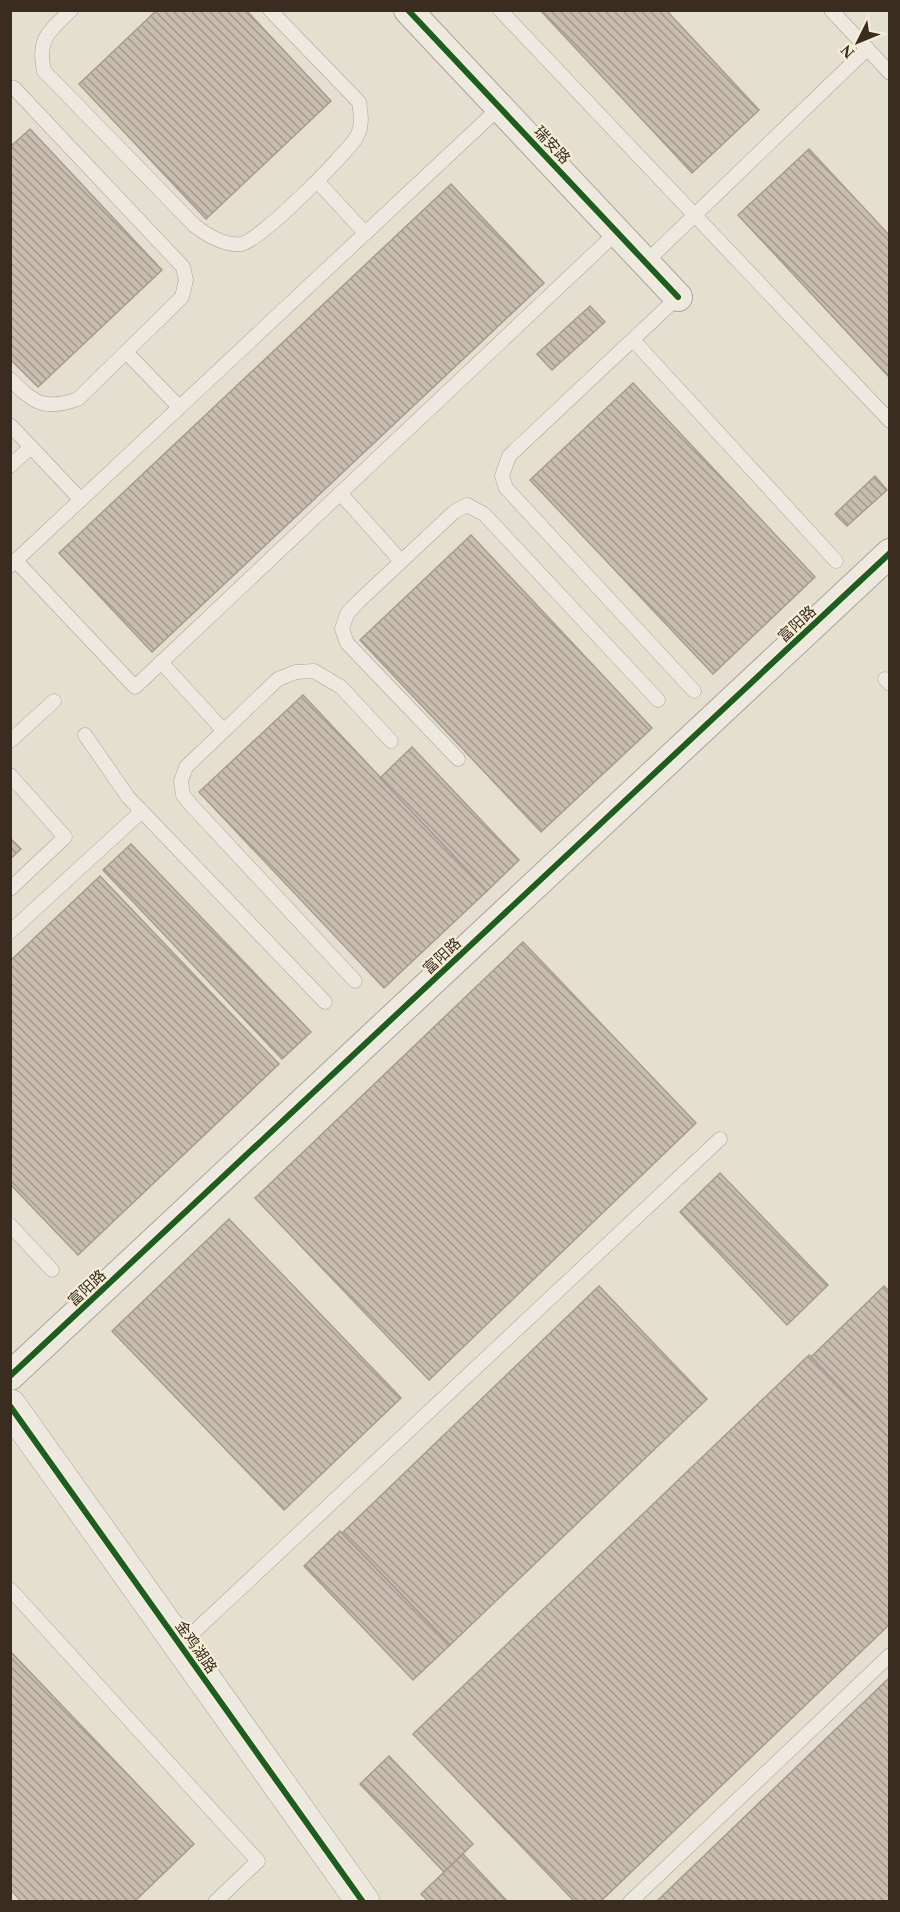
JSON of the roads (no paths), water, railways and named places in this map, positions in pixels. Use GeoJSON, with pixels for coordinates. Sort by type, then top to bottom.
{"type":"FeatureCollection","features":[{"type":"Feature","properties":{"kind":"street","name":"瑞安路"},"geometry":{"type":"LineString","coordinates":[[408,10],[678,297]]}},
{"type":"Feature","properties":{"kind":"street","name":"富阳路"},"geometry":{"type":"LineString","coordinates":[[10,1376],[890,553]]}},
{"type":"Feature","properties":{"kind":"street","name":"金鸡湖路"},"geometry":{"type":"LineString","coordinates":[[13,1416],[363,1902]]}},
{"type":"Feature","properties":{"kind":"lane"},"geometry":{"type":"LineString","coordinates":[[71,10],[45,39],[40,53],[44,71],[202,231],[228,243],[243,244],[260,233],[318,182],[357,137],[362,119],[359,102],[270,10]]}},
{"type":"Feature","properties":{"kind":"lane"},"geometry":{"type":"LineString","coordinates":[[500,10],[890,422]]}},
{"type":"Feature","properties":{"kind":"lane"},"geometry":{"type":"LineString","coordinates":[[831,10],[890,73]]}},
{"type":"Feature","properties":{"kind":"lane"},"geometry":{"type":"LineString","coordinates":[[646,262],[867,49]]}},
{"type":"Feature","properties":{"kind":"lane"},"geometry":{"type":"LineString","coordinates":[[10,87],[14,88],[183,267],[186,280],[182,297],[128,353],[78,399],[62,405],[45,406],[28,397],[10,379]]}},
{"type":"Feature","properties":{"kind":"lane"},"geometry":{"type":"LineString","coordinates":[[500,107],[13,563],[135,687],[617,232]]}},
{"type":"Feature","properties":{"kind":"lane"},"geometry":{"type":"LineString","coordinates":[[318,182],[365,233]]}},
{"type":"Feature","properties":{"kind":"lane"},"geometry":{"type":"LineString","coordinates":[[678,297],[509,456],[502,476],[506,488],[694,691]]}},
{"type":"Feature","properties":{"kind":"lane"},"geometry":{"type":"LineString","coordinates":[[633,340],[836,561]]}},
{"type":"Feature","properties":{"kind":"lane"},"geometry":{"type":"LineString","coordinates":[[128,353],[179,407]]}},
{"type":"Feature","properties":{"kind":"lane"},"geometry":{"type":"LineString","coordinates":[[10,425],[81,500]]}},
{"type":"Feature","properties":{"kind":"lane"},"geometry":{"type":"LineString","coordinates":[[10,466],[31,447]]}},
{"type":"Feature","properties":{"kind":"lane"},"geometry":{"type":"LineString","coordinates":[[340,493],[401,561]]}},
{"type":"Feature","properties":{"kind":"lane"},"geometry":{"type":"LineString","coordinates":[[458,759],[348,643],[342,628],[347,614],[454,512],[467,505],[484,514],[658,700]]}},
{"type":"Feature","properties":{"kind":"lane"},"geometry":{"type":"LineString","coordinates":[[161,663],[223,730]]}},
{"type":"Feature","properties":{"kind":"lane"},"geometry":{"type":"LineString","coordinates":[[355,981],[183,795],[181,781],[186,767],[223,730],[278,679],[296,672],[314,671],[341,687],[391,741]]}},
{"type":"Feature","properties":{"kind":"lane"},"geometry":{"type":"LineString","coordinates":[[10,741],[54,701]]}},
{"type":"Feature","properties":{"kind":"lane"},"geometry":{"type":"LineString","coordinates":[[85,735],[128,796],[325,1002]]}},
{"type":"Feature","properties":{"kind":"lane"},"geometry":{"type":"LineString","coordinates":[[10,775],[65,837],[10,889]]}},
{"type":"Feature","properties":{"kind":"lane"},"geometry":{"type":"LineString","coordinates":[[10,932],[142,810]]}},
{"type":"Feature","properties":{"kind":"lane"},"geometry":{"type":"LineString","coordinates":[[180,1645],[720,1138]]}},
{"type":"Feature","properties":{"kind":"lane"},"geometry":{"type":"LineString","coordinates":[[10,1225],[52,1270]]}},
{"type":"Feature","properties":{"kind":"lane"},"geometry":{"type":"LineString","coordinates":[[10,1589],[258,1861],[214,1902]]}},
{"type":"Feature","properties":{"kind":"lane"},"geometry":{"type":"LineString","coordinates":[[630,1902],[890,1655]]}}]}
